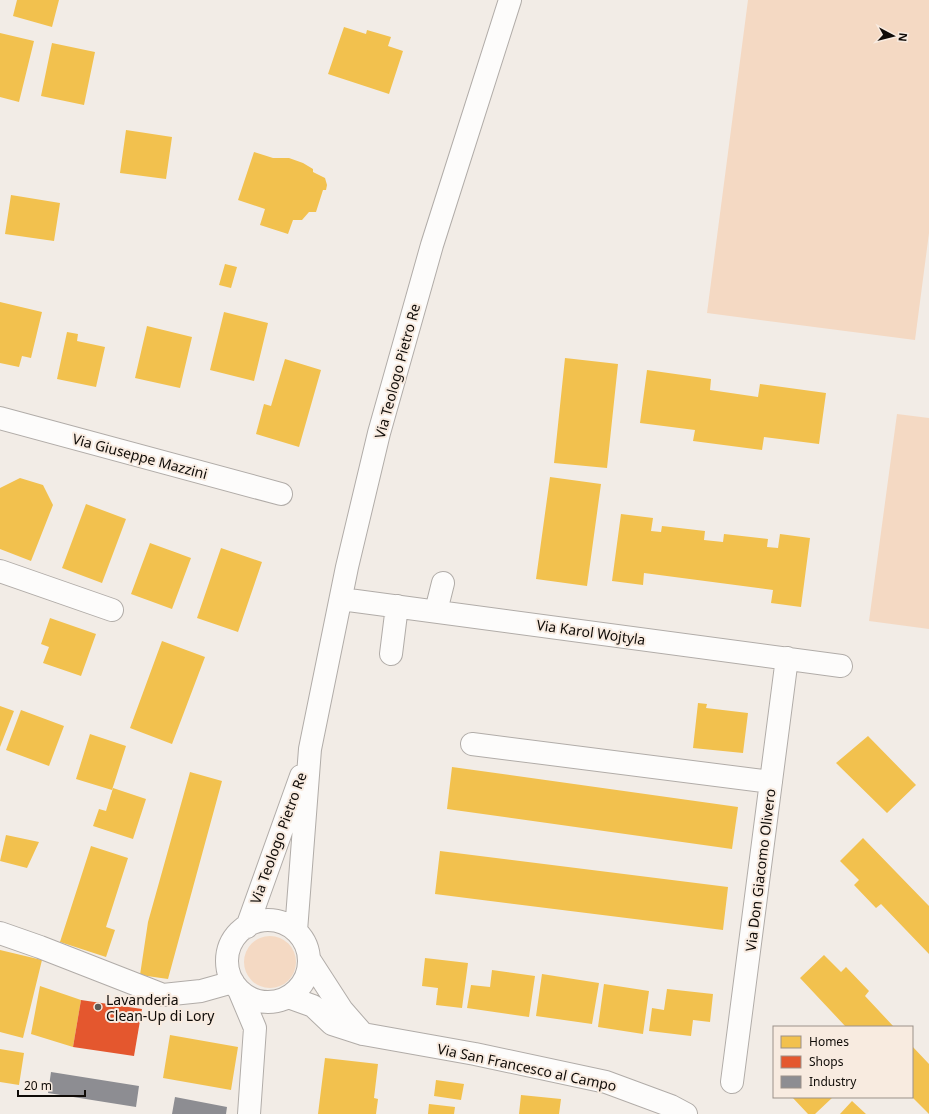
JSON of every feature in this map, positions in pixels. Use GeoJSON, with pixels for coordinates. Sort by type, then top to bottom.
{"type":"FeatureCollection","features":[{"type":"Feature","properties":{"kind":"street","name":"Via Teologo Pietro Re"},"geometry":{"type":"LineString","coordinates":[[296,931],[310,749],[341,599],[380,433],[432,245],[510,0]]}},
{"type":"Feature","properties":{"kind":"street","name":"Via Giuseppe Mazzini"},"geometry":{"type":"LineString","coordinates":[[0,418],[281,494]]}},
{"type":"Feature","properties":{"kind":"street"},"geometry":{"type":"LineString","coordinates":[[0,571],[112,610]]}},
{"type":"Feature","properties":{"kind":"street"},"geometry":{"type":"LineString","coordinates":[[436,611],[443,583]]}},
{"type":"Feature","properties":{"kind":"street","name":"Via Karol Wojtyla"},"geometry":{"type":"LineString","coordinates":[[341,599],[841,666]]}},
{"type":"Feature","properties":{"kind":"street"},"geometry":{"type":"LineString","coordinates":[[391,654],[397,606]]}},
{"type":"Feature","properties":{"kind":"street","name":"Via Don Giacomo Olivero"},"geometry":{"type":"LineString","coordinates":[[732,1082],[787,658]]}},
{"type":"Feature","properties":{"kind":"street"},"geometry":{"type":"LineString","coordinates":[[472,744],[771,782]]}},
{"type":"Feature","properties":{"kind":"street","name":"Via Teologo Pietro Re"},"geometry":{"type":"LineString","coordinates":[[247,926],[310,749]]}},
{"type":"Feature","properties":{"kind":"street"},"geometry":{"type":"LineString","coordinates":[[255,1028],[228,970],[230,945],[237,935],[247,926],[259,921],[272,920],[285,924],[296,931],[305,944],[309,959],[342,1010],[363,1034]]}},
{"type":"Feature","properties":{"kind":"street"},"geometry":{"type":"LineString","coordinates":[[0,933],[163,994],[236,986],[250,998],[263,1002],[283,999]]}},
{"type":"Feature","properties":{"kind":"street"},"geometry":{"type":"LineString","coordinates":[[249,1114],[255,1028],[262,1015],[297,990],[304,981],[308,970],[309,959]]}},
{"type":"Feature","properties":{"kind":"street","name":"Via San Francesco al Campo"},"geometry":{"type":"LineString","coordinates":[[283,999],[313,1006],[332,1024],[363,1034],[475,1054],[606,1082],[671,1106],[686,1114]]}},
{"type":"Feature","properties":{"kind":"shaded area"},"geometry":{"type":"Polygon","coordinates":[[[748,0],[929,0],[929,233],[915,340],[707,313],[748,0]]]}},
{"type":"Feature","properties":{"kind":"shaded area"},"geometry":{"type":"Polygon","coordinates":[[[897,414],[929,418],[929,629],[869,621],[897,414]]]}},
{"type":"Feature","properties":{"kind":"shaded area"},"geometry":{"type":"Polygon","coordinates":[[[265,936],[275,936],[284,940],[292,948],[296,957],[296,967],[292,976],[284,984],[275,988],[265,988],[256,984],[248,976],[244,967],[244,957],[248,948],[256,940],[265,936]]]}},
{"type":"Feature","properties":{"kind":"building: Homes"},"geometry":{"type":"Polygon","coordinates":[[[17,0],[59,0],[52,27],[13,16],[17,0]]]}},
{"type":"Feature","properties":{"kind":"building: Homes"},"geometry":{"type":"Polygon","coordinates":[[[344,27],[366,34],[367,30],[391,37],[388,46],[403,51],[389,94],[328,74],[344,27]]]}},
{"type":"Feature","properties":{"kind":"building: Homes"},"geometry":{"type":"Polygon","coordinates":[[[0,33],[34,41],[19,102],[0,97],[0,33]]]}},
{"type":"Feature","properties":{"kind":"building: Homes"},"geometry":{"type":"Polygon","coordinates":[[[52,43],[95,52],[84,105],[41,96],[52,43]]]}},
{"type":"Feature","properties":{"kind":"building: Homes"},"geometry":{"type":"Polygon","coordinates":[[[126,130],[172,137],[166,179],[120,173],[126,130]]]}},
{"type":"Feature","properties":{"kind":"building: Homes"},"geometry":{"type":"Polygon","coordinates":[[[254,152],[273,158],[289,158],[303,163],[313,169],[313,172],[325,178],[327,185],[326,190],[323,190],[316,212],[309,212],[302,220],[293,220],[288,234],[260,225],[265,209],[238,200],[254,152]]]}},
{"type":"Feature","properties":{"kind":"building: Homes"},"geometry":{"type":"Polygon","coordinates":[[[11,195],[60,203],[54,241],[5,234],[11,195]]]}},
{"type":"Feature","properties":{"kind":"building: Homes"},"geometry":{"type":"Polygon","coordinates":[[[225,264],[237,267],[231,288],[219,285],[225,264]]]}},
{"type":"Feature","properties":{"kind":"building: Homes"},"geometry":{"type":"Polygon","coordinates":[[[0,302],[42,312],[31,358],[22,356],[19,367],[0,363],[0,302]]]}},
{"type":"Feature","properties":{"kind":"building: Homes"},"geometry":{"type":"Polygon","coordinates":[[[224,312],[268,323],[254,381],[210,370],[224,312]]]}},
{"type":"Feature","properties":{"kind":"building: Homes"},"geometry":{"type":"Polygon","coordinates":[[[147,326],[192,337],[180,388],[135,378],[147,326]]]}},
{"type":"Feature","properties":{"kind":"building: Homes"},"geometry":{"type":"Polygon","coordinates":[[[67,332],[78,334],[77,341],[105,347],[96,387],[57,379],[67,332]]]}},
{"type":"Feature","properties":{"kind":"building: Homes"},"geometry":{"type":"Polygon","coordinates":[[[565,358],[618,364],[607,468],[554,463],[565,358]]]}},
{"type":"Feature","properties":{"kind":"building: Homes"},"geometry":{"type":"Polygon","coordinates":[[[285,359],[321,370],[299,447],[256,434],[264,404],[271,406],[285,359]]]}},
{"type":"Feature","properties":{"kind":"building: Homes"},"geometry":{"type":"Polygon","coordinates":[[[647,370],[711,379],[710,390],[758,397],[760,384],[826,393],[819,444],[764,437],[762,450],[693,441],[695,430],[640,423],[647,370]]]}},
{"type":"Feature","properties":{"kind":"building: Homes"},"geometry":{"type":"Polygon","coordinates":[[[550,477],[601,484],[587,586],[536,579],[550,477]]]}},
{"type":"Feature","properties":{"kind":"building: Homes"},"geometry":{"type":"Polygon","coordinates":[[[20,478],[43,485],[53,505],[31,561],[0,549],[0,488],[20,478]]]}},
{"type":"Feature","properties":{"kind":"building: Homes"},"geometry":{"type":"Polygon","coordinates":[[[86,504],[126,519],[102,583],[62,568],[86,504]]]}},
{"type":"Feature","properties":{"kind":"building: Homes"},"geometry":{"type":"Polygon","coordinates":[[[621,514],[653,518],[651,531],[661,532],[662,526],[705,531],[704,540],[723,542],[724,534],[768,539],[767,547],[778,548],[780,534],[810,538],[801,607],[771,603],[773,590],[644,573],[643,585],[612,581],[621,514]]]}},
{"type":"Feature","properties":{"kind":"building: Homes"},"geometry":{"type":"Polygon","coordinates":[[[150,543],[191,558],[172,609],[131,594],[150,543]]]}},
{"type":"Feature","properties":{"kind":"building: Homes"},"geometry":{"type":"Polygon","coordinates":[[[221,548],[262,562],[238,632],[197,618],[221,548]]]}},
{"type":"Feature","properties":{"kind":"building: Homes"},"geometry":{"type":"Polygon","coordinates":[[[50,618],[96,634],[81,676],[43,663],[49,647],[41,644],[50,618]]]}},
{"type":"Feature","properties":{"kind":"building: Homes"},"geometry":{"type":"Polygon","coordinates":[[[162,641],[205,657],[172,744],[130,728],[162,641]]]}},
{"type":"Feature","properties":{"kind":"building: Homes"},"geometry":{"type":"Polygon","coordinates":[[[698,703],[707,704],[706,708],[748,713],[743,753],[693,748],[698,703]]]}},
{"type":"Feature","properties":{"kind":"building: Homes"},"geometry":{"type":"Polygon","coordinates":[[[0,706],[14,711],[0,747],[0,706]]]}},
{"type":"Feature","properties":{"kind":"building: Homes"},"geometry":{"type":"Polygon","coordinates":[[[21,710],[64,726],[49,766],[6,750],[21,710]]]}},
{"type":"Feature","properties":{"kind":"building: Homes"},"geometry":{"type":"Polygon","coordinates":[[[90,734],[126,746],[112,790],[76,779],[90,734]]]}},
{"type":"Feature","properties":{"kind":"building: Homes"},"geometry":{"type":"Polygon","coordinates":[[[868,736],[916,785],[887,813],[836,763],[868,736]]]}},
{"type":"Feature","properties":{"kind":"building: Homes"},"geometry":{"type":"Polygon","coordinates":[[[452,767],[738,807],[732,849],[447,809],[452,767]]]}},
{"type":"Feature","properties":{"kind":"building: Homes"},"geometry":{"type":"Polygon","coordinates":[[[190,772],[222,781],[168,979],[140,975],[148,922],[190,772]]]}},
{"type":"Feature","properties":{"kind":"building: Homes"},"geometry":{"type":"Polygon","coordinates":[[[113,788],[146,799],[133,839],[93,826],[99,809],[106,811],[113,788]]]}},
{"type":"Feature","properties":{"kind":"building: Homes"},"geometry":{"type":"Polygon","coordinates":[[[6,835],[39,842],[27,868],[0,861],[6,835]]]}},
{"type":"Feature","properties":{"kind":"building: Homes"},"geometry":{"type":"Polygon","coordinates":[[[863,838],[929,906],[929,954],[881,904],[876,908],[854,885],[859,880],[840,861],[863,838]]]}},
{"type":"Feature","properties":{"kind":"building: Homes"},"geometry":{"type":"Polygon","coordinates":[[[91,846],[128,858],[106,927],[115,930],[106,957],[60,942],[91,846]]]}},
{"type":"Feature","properties":{"kind":"building: Homes"},"geometry":{"type":"Polygon","coordinates":[[[440,851],[728,887],[723,930],[435,894],[440,851]]]}},
{"type":"Feature","properties":{"kind":"building: Homes"},"geometry":{"type":"Polygon","coordinates":[[[0,950],[42,960],[23,1038],[0,1032],[0,950]]]}},
{"type":"Feature","properties":{"kind":"building: Homes"},"geometry":{"type":"Polygon","coordinates":[[[824,955],[841,972],[846,967],[869,991],[865,996],[893,1026],[845,1026],[800,978],[824,955]]]}},
{"type":"Feature","properties":{"kind":"building: Homes"},"geometry":{"type":"Polygon","coordinates":[[[425,958],[468,963],[462,1008],[436,1005],[438,988],[422,986],[425,958]]]}},
{"type":"Feature","properties":{"kind":"building: Homes"},"geometry":{"type":"Polygon","coordinates":[[[492,970],[535,976],[529,1017],[467,1008],[471,985],[490,987],[492,970]]]}},
{"type":"Feature","properties":{"kind":"building: Homes"},"geometry":{"type":"Polygon","coordinates":[[[542,974],[599,983],[592,1024],[536,1016],[542,974]]]}},
{"type":"Feature","properties":{"kind":"building: Homes"},"geometry":{"type":"Polygon","coordinates":[[[604,984],[649,991],[643,1034],[598,1027],[604,984]]]}},
{"type":"Feature","properties":{"kind":"building: Homes"},"geometry":{"type":"Polygon","coordinates":[[[40,986],[81,1000],[73,1047],[31,1034],[40,986]]]}},
{"type":"Feature","properties":{"kind":"building: Homes"},"geometry":{"type":"Polygon","coordinates":[[[667,989],[713,994],[710,1022],[693,1020],[691,1036],[649,1031],[652,1008],[664,1010],[667,989]]]}},
{"type":"Feature","properties":{"kind":"building: Homes"},"geometry":{"type":"Polygon","coordinates":[[[170,1035],[238,1047],[231,1090],[163,1078],[170,1035]]]}},
{"type":"Feature","properties":{"kind":"building: Homes"},"geometry":{"type":"Polygon","coordinates":[[[913,1047],[929,1064],[929,1114],[913,1098],[913,1047]]]}},
{"type":"Feature","properties":{"kind":"building: Homes"},"geometry":{"type":"Polygon","coordinates":[[[0,1049],[24,1053],[19,1085],[0,1082],[0,1049]]]}},
{"type":"Feature","properties":{"kind":"building: Homes"},"geometry":{"type":"Polygon","coordinates":[[[325,1058],[378,1064],[374,1098],[378,1099],[376,1114],[318,1114],[325,1058]]]}},
{"type":"Feature","properties":{"kind":"building: Homes"},"geometry":{"type":"Polygon","coordinates":[[[436,1080],[464,1084],[461,1100],[434,1096],[436,1080]]]}},
{"type":"Feature","properties":{"kind":"building: Homes"},"geometry":{"type":"Polygon","coordinates":[[[521,1095],[561,1099],[559,1114],[519,1114],[521,1095]]]}},
{"type":"Feature","properties":{"kind":"building: Homes"},"geometry":{"type":"Polygon","coordinates":[[[793,1098],[832,1098],[815,1114],[808,1114],[793,1098]]]}},
{"type":"Feature","properties":{"kind":"building: Homes"},"geometry":{"type":"Polygon","coordinates":[[[852,1101],[866,1114],[840,1114],[852,1101]]]}},
{"type":"Feature","properties":{"kind":"building: Homes"},"geometry":{"type":"Polygon","coordinates":[[[429,1104],[455,1107],[454,1114],[428,1114],[429,1104]]]}},
{"type":"Feature","properties":{"kind":"building: Shops"},"geometry":{"type":"Polygon","coordinates":[[[81,1000],[142,1009],[134,1056],[73,1047],[81,1000]]]}},
{"type":"Feature","properties":{"kind":"building: Industry"},"geometry":{"type":"Polygon","coordinates":[[[51,1072],[139,1086],[136,1107],[48,1093],[51,1072]]]}},
{"type":"Feature","properties":{"kind":"building: Industry"},"geometry":{"type":"Polygon","coordinates":[[[175,1097],[227,1107],[226,1114],[172,1114],[175,1097]]]}},
{"type":"Feature","properties":{"kind":"place","name":"Lavanderia Clean-Up di Lory"},"geometry":{"type":"Point","coordinates":[98,1007]}}]}
